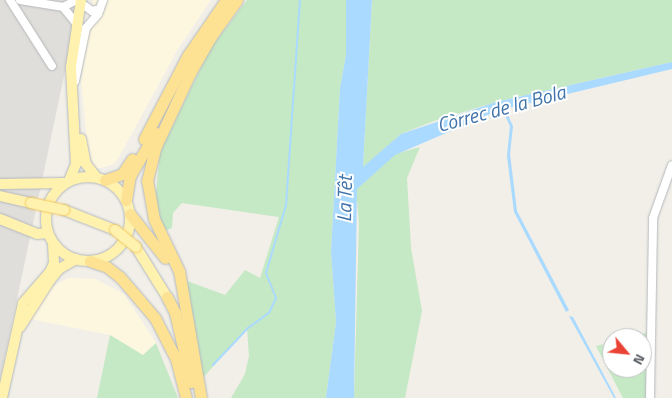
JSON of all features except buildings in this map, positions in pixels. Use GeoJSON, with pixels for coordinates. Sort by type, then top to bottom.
{"type":"FeatureCollection","features":[{"type":"Feature","properties":{"kind":"highway"},"geometry":{"type":"LineString","coordinates":[[126,200],[130,176],[188,55],[226,0]]}},
{"type":"Feature","properties":{"kind":"highway"},"geometry":{"type":"LineString","coordinates":[[100,178],[122,174],[149,137],[213,33],[238,0]]}},
{"type":"Feature","properties":{"kind":"highway"},"geometry":{"type":"LineString","coordinates":[[198,398],[179,271],[154,219],[147,181],[156,146],[190,73],[213,33]]}},
{"type":"Feature","properties":{"kind":"highway"},"geometry":{"type":"LineString","coordinates":[[130,214],[159,247],[175,280],[198,398]]}},
{"type":"Feature","properties":{"kind":"highway"},"geometry":{"type":"LineString","coordinates":[[90,261],[107,267],[120,277],[155,318],[176,359],[187,398]]}},
{"type":"Feature","properties":{"kind":"highway"},"geometry":{"type":"LineString","coordinates":[[167,297],[175,313],[198,398]]}},
{"type":"Feature","properties":{"kind":"highway"},"geometry":{"type":"LineString","coordinates":[[167,297],[187,398]]}},
{"type":"Feature","properties":{"kind":"main road"},"geometry":{"type":"LineString","coordinates":[[2,398],[23,303],[54,263],[50,238],[49,202],[67,182],[76,164],[71,67],[76,23],[82,1]]}},
{"type":"Feature","properties":{"kind":"main road"},"geometry":{"type":"LineString","coordinates":[[0,219],[50,238],[76,259],[90,261],[110,255],[120,246],[130,228],[130,214],[126,200],[121,192],[100,178],[82,151],[75,81],[82,1]]}},
{"type":"Feature","properties":{"kind":"main road"},"geometry":{"type":"LineString","coordinates":[[0,184],[67,182],[100,178]]}},
{"type":"Feature","properties":{"kind":"main road"},"geometry":{"type":"LineString","coordinates":[[0,196],[64,210],[114,230],[136,247],[167,297]]}},
{"type":"Feature","properties":{"kind":"main road"},"geometry":{"type":"LineString","coordinates":[[14,341],[24,319],[50,280],[59,269],[76,259]]}},
{"type":"Feature","properties":{"kind":"street"},"geometry":{"type":"LineString","coordinates":[[10,0],[52,66]]}},
{"type":"Feature","properties":{"kind":"street"},"geometry":{"type":"LineString","coordinates":[[20,0],[63,7],[82,1],[92,11],[100,9]]}},
{"type":"Feature","properties":{"kind":"street"},"geometry":{"type":"LineString","coordinates":[[75,81],[86,28],[100,9],[102,0]]}},
{"type":"Feature","properties":{"kind":"street"},"geometry":{"type":"LineString","coordinates":[[23,20],[25,1]]}},
{"type":"Feature","properties":{"kind":"street"},"geometry":{"type":"LineString","coordinates":[[63,7],[76,23]]}},
{"type":"Feature","properties":{"kind":"street"},"geometry":{"type":"LineString","coordinates":[[650,398],[653,218],[672,165]]}},
{"type":"Feature","properties":{"kind":"shaded area"},"geometry":{"type":"Polygon","coordinates":[[[0,0],[80,0],[0,380],[0,0]]]}},
{"type":"Feature","properties":{"kind":"shaded area"},"geometry":{"type":"Polygon","coordinates":[[[93,0],[211,0],[178,49],[119,157],[114,164],[101,168],[95,168],[88,150],[81,81],[93,0]]]}},
{"type":"Feature","properties":{"kind":"shaded area"},"geometry":{"type":"Polygon","coordinates":[[[68,278],[95,279],[124,294],[156,343],[143,355],[110,335],[30,319],[49,289],[68,278]]]}},
{"type":"Feature","properties":{"kind":"green space"},"geometry":{"type":"Polygon","coordinates":[[[247,0],[346,0],[346,55],[340,88],[331,252],[336,322],[326,398],[231,398],[245,374],[249,356],[247,328],[202,379],[187,281],[225,295],[245,270],[260,278],[279,217],[182,203],[173,213],[172,228],[164,231],[155,203],[160,152],[210,49],[247,0]]]}},
{"type":"Feature","properties":{"kind":"green space"},"geometry":{"type":"Polygon","coordinates":[[[372,0],[672,0],[672,62],[496,102],[434,121],[401,134],[363,168],[372,0]]]}},
{"type":"Feature","properties":{"kind":"green space"},"geometry":{"type":"Polygon","coordinates":[[[420,147],[407,178],[411,248],[422,311],[405,398],[354,398],[359,224],[356,189],[395,154],[420,147]]]}},
{"type":"Feature","properties":{"kind":"green space"},"geometry":{"type":"Polygon","coordinates":[[[110,335],[143,355],[156,343],[178,398],[97,398],[110,335]]]}},
{"type":"Feature","properties":{"kind":"green space"},"geometry":{"type":"Polygon","coordinates":[[[602,344],[602,358],[596,346],[602,344]]]}},
{"type":"Feature","properties":{"kind":"green space"},"geometry":{"type":"Polygon","coordinates":[[[613,378],[648,378],[648,398],[623,398],[613,378]]]}},
{"type":"Feature","properties":{"kind":"water","name":"La Têt"},"geometry":{"type":"Polygon","coordinates":[[[346,0],[372,0],[363,167],[401,134],[496,102],[672,62],[672,69],[505,109],[513,126],[510,154],[517,211],[569,310],[566,312],[514,212],[507,156],[510,126],[502,109],[395,155],[357,189],[354,398],[326,398],[336,322],[331,252],[340,88],[346,55],[346,0]]]}},
{"type":"Feature","properties":{"kind":"water"},"geometry":{"type":"Polygon","coordinates":[[[569,316],[573,317],[602,372],[602,376],[569,316]]]}},
{"type":"Feature","properties":{"kind":"water"},"geometry":{"type":"Polygon","coordinates":[[[603,378],[605,378],[616,398],[614,398],[603,378]]]}},
{"type":"Feature","properties":{"kind":"waterway"},"geometry":{"type":"LineString","coordinates":[[213,365],[248,328],[269,313],[276,298],[266,273],[286,205],[300,0]]}},
{"type":"Feature","properties":{"kind":"water label","name":"Còrrec de la Bola"},"geometry":{"type":"Point","coordinates":[501,108]}}]}
